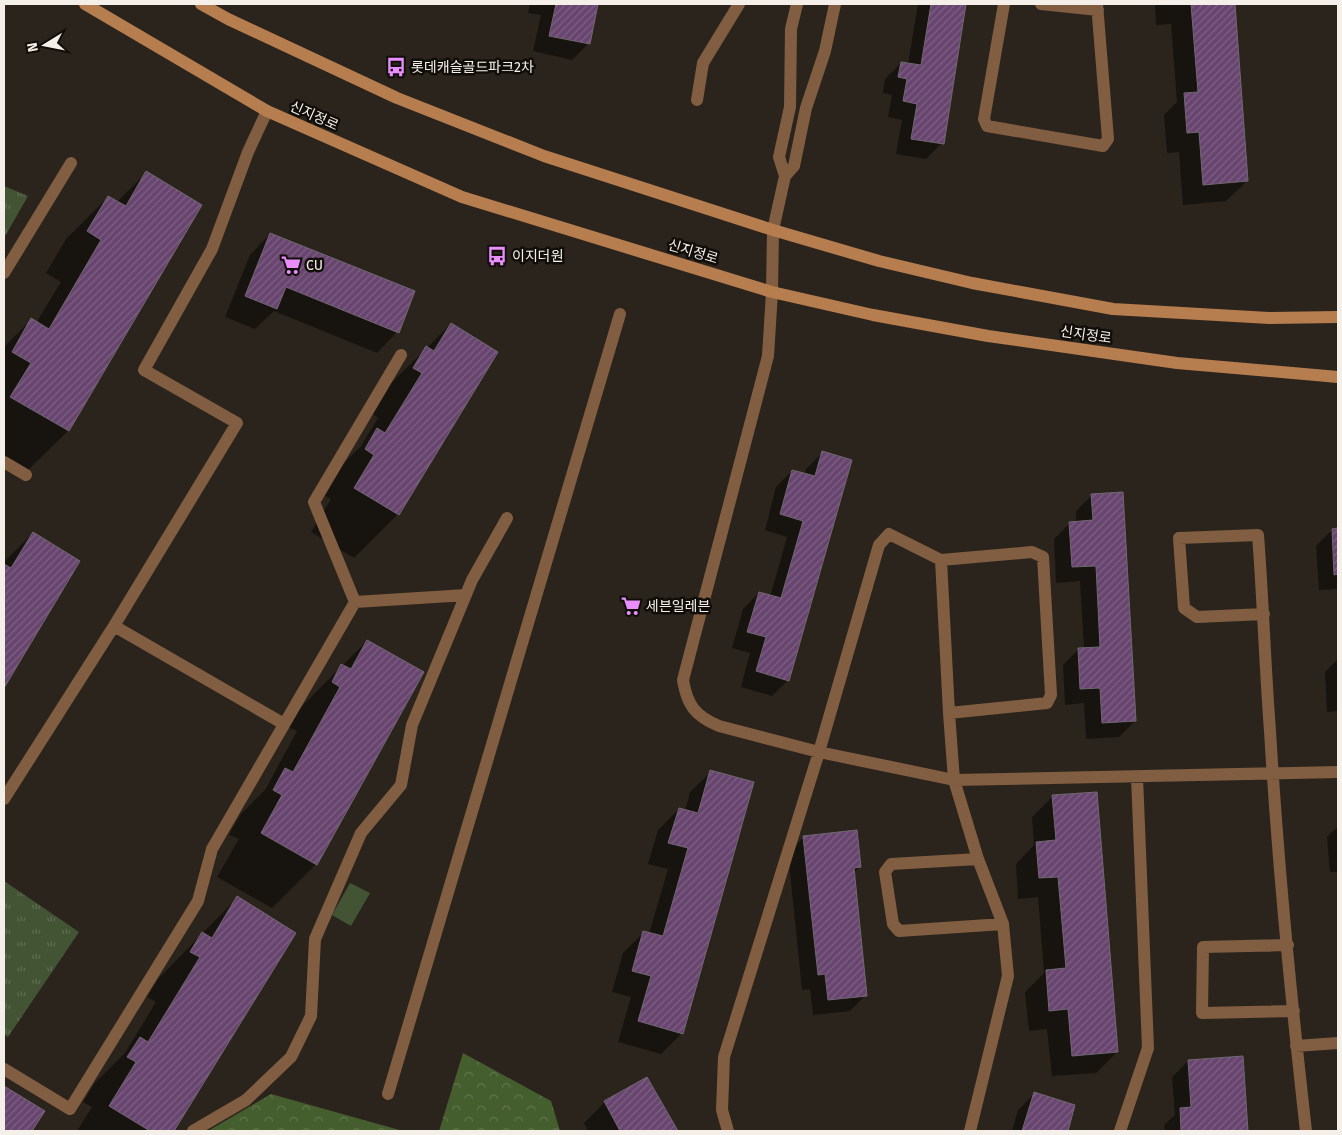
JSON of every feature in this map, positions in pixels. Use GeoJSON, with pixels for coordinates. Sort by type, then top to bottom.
{"type":"FeatureCollection","features":[{"type":"Feature","properties":{"kind":"street","name":"신지정로"},"geometry":{"type":"LineString","coordinates":[[85,4],[266,111],[462,197],[772,292],[873,315],[998,338],[1177,363],[1338,377]]}},
{"type":"Feature","properties":{"kind":"street"},"geometry":{"type":"LineString","coordinates":[[201,4],[228,19],[397,98],[526,149],[773,230],[888,264],[972,283],[1113,309],[1270,318],[1338,317]]}},
{"type":"Feature","properties":{"kind":"street"},"geometry":{"type":"LineString","coordinates":[[697,100],[703,63],[739,4]]}},
{"type":"Feature","properties":{"kind":"street"},"geometry":{"type":"LineString","coordinates":[[797,4],[791,29],[790,108],[780,157],[785,176],[773,230],[768,356],[683,680],[686,697],[704,719],[719,726],[819,752],[954,780],[1338,772]]}},
{"type":"Feature","properties":{"kind":"street"},"geometry":{"type":"LineString","coordinates":[[785,176],[794,166],[806,108],[824,51],[835,4]]}},
{"type":"Feature","properties":{"kind":"street"},"geometry":{"type":"LineString","coordinates":[[1004,4],[984,119],[987,126],[1103,146],[1108,139],[1098,7],[1041,4]]}},
{"type":"Feature","properties":{"kind":"street"},"geometry":{"type":"LineString","coordinates":[[4,798],[114,626],[237,423],[144,370],[212,249],[248,152],[266,111]]}},
{"type":"Feature","properties":{"kind":"street"},"geometry":{"type":"LineString","coordinates":[[4,273],[71,163]]}},
{"type":"Feature","properties":{"kind":"street"},"geometry":{"type":"LineString","coordinates":[[388,1094],[620,314]]}},
{"type":"Feature","properties":{"kind":"street"},"geometry":{"type":"LineString","coordinates":[[355,602],[314,502],[401,355]]}},
{"type":"Feature","properties":{"kind":"street"},"geometry":{"type":"LineString","coordinates":[[4,462],[26,475]]}},
{"type":"Feature","properties":{"kind":"street"},"geometry":{"type":"LineString","coordinates":[[193,1131],[246,1100],[291,1057],[311,1016],[315,939],[361,834],[401,785],[412,725],[466,595],[507,518]]}},
{"type":"Feature","properties":{"kind":"street"},"geometry":{"type":"LineString","coordinates":[[728,1131],[722,1110],[724,1057],[819,752],[879,546],[889,534],[941,560],[1032,552],[1043,558],[1052,695],[1047,704],[949,713]]}},
{"type":"Feature","properties":{"kind":"street"},"geometry":{"type":"LineString","coordinates":[[1264,614],[1197,617],[1184,608],[1179,538],[1258,535],[1264,614],[1274,774],[1296,1046],[1306,1131]]}},
{"type":"Feature","properties":{"kind":"street"},"geometry":{"type":"LineString","coordinates":[[941,560],[954,780],[978,859],[1003,924],[1008,976],[970,1131]]}},
{"type":"Feature","properties":{"kind":"street"},"geometry":{"type":"LineString","coordinates":[[355,602],[466,595]]}},
{"type":"Feature","properties":{"kind":"street"},"geometry":{"type":"LineString","coordinates":[[4,1069],[70,1109],[198,901],[212,849],[355,602]]}},
{"type":"Feature","properties":{"kind":"street"},"geometry":{"type":"LineString","coordinates":[[114,626],[284,724]]}},
{"type":"Feature","properties":{"kind":"street"},"geometry":{"type":"LineString","coordinates":[[1120,1131],[1148,1048],[1137,777]]}},
{"type":"Feature","properties":{"kind":"street"},"geometry":{"type":"LineString","coordinates":[[978,859],[891,864],[885,872],[893,924],[898,931],[1003,924]]}},
{"type":"Feature","properties":{"kind":"street"},"geometry":{"type":"LineString","coordinates":[[1288,945],[1203,947],[1202,1013],[1294,1011]]}},
{"type":"Feature","properties":{"kind":"street"},"geometry":{"type":"LineString","coordinates":[[1296,1046],[1338,1044]]}},
{"type":"Feature","properties":{"kind":"green space"},"geometry":{"type":"Polygon","coordinates":[[[4,186],[28,196],[4,238],[4,186]]]}},
{"type":"Feature","properties":{"kind":"green space"},"geometry":{"type":"Polygon","coordinates":[[[4,881],[79,932],[8,1037],[4,1034],[4,881]]]}},
{"type":"Feature","properties":{"kind":"green space"},"geometry":{"type":"Polygon","coordinates":[[[350,883],[370,893],[351,926],[332,915],[350,883]]]}},
{"type":"Feature","properties":{"kind":"green space"},"geometry":{"type":"Polygon","coordinates":[[[463,1053],[551,1101],[560,1131],[439,1131],[463,1053]]]}},
{"type":"Feature","properties":{"kind":"green space"},"geometry":{"type":"Polygon","coordinates":[[[271,1094],[403,1131],[208,1131],[271,1094]]]}},
{"type":"Feature","properties":{"kind":"building"},"geometry":{"type":"Polygon","coordinates":[[[556,4],[598,4],[590,44],[549,36],[556,4]]]}},
{"type":"Feature","properties":{"kind":"building"},"geometry":{"type":"Polygon","coordinates":[[[931,4],[966,4],[944,144],[911,139],[917,104],[903,101],[907,79],[898,77],[901,62],[921,65],[931,4]]]}},
{"type":"Feature","properties":{"kind":"building"},"geometry":{"type":"Polygon","coordinates":[[[1191,4],[1235,4],[1248,181],[1203,185],[1199,132],[1187,133],[1184,93],[1198,92],[1191,4]]]}},
{"type":"Feature","properties":{"kind":"building"},"geometry":{"type":"Polygon","coordinates":[[[146,171],[202,205],[69,431],[10,397],[31,363],[12,352],[31,318],[49,329],[101,240],[87,231],[108,196],[126,206],[146,171]]]}},
{"type":"Feature","properties":{"kind":"building"},"geometry":{"type":"Polygon","coordinates":[[[270,233],[415,291],[399,333],[286,287],[277,309],[245,296],[270,233]]]}},
{"type":"Feature","properties":{"kind":"building"},"geometry":{"type":"Polygon","coordinates":[[[451,323],[498,352],[399,515],[354,488],[374,455],[365,449],[377,428],[385,433],[422,373],[413,368],[426,346],[434,351],[451,323]]]}},
{"type":"Feature","properties":{"kind":"building"},"geometry":{"type":"Polygon","coordinates":[[[822,451],[852,460],[789,681],[756,671],[766,637],[747,632],[759,592],[781,598],[803,521],[780,514],[792,470],[815,476],[822,451]]]}},
{"type":"Feature","properties":{"kind":"building"},"geometry":{"type":"Polygon","coordinates":[[[1123,492],[1136,721],[1102,723],[1100,688],[1080,689],[1078,648],[1100,647],[1096,566],[1072,567],[1069,522],[1093,520],[1091,494],[1123,492]]]}},
{"type":"Feature","properties":{"kind":"building"},"geometry":{"type":"Polygon","coordinates":[[[1338,528],[1338,574],[1334,575],[1332,529],[1338,528]]]}},
{"type":"Feature","properties":{"kind":"building"},"geometry":{"type":"Polygon","coordinates":[[[33,532],[80,561],[4,688],[4,564],[11,568],[33,532]]]}},
{"type":"Feature","properties":{"kind":"building"},"geometry":{"type":"Polygon","coordinates":[[[367,640],[424,672],[317,865],[261,833],[282,795],[273,790],[285,768],[293,772],[340,687],[332,682],[341,664],[351,669],[367,640]]]}},
{"type":"Feature","properties":{"kind":"building"},"geometry":{"type":"Polygon","coordinates":[[[710,770],[754,782],[683,1034],[638,1021],[651,976],[632,971],[643,931],[663,936],[688,848],[668,843],[679,808],[698,813],[710,770]]]}},
{"type":"Feature","properties":{"kind":"building"},"geometry":{"type":"Polygon","coordinates":[[[1097,792],[1118,1052],[1072,1056],[1068,1009],[1049,1011],[1046,970],[1066,968],[1058,877],[1039,878],[1036,842],[1056,840],[1052,795],[1097,792]]]}},
{"type":"Feature","properties":{"kind":"building"},"geometry":{"type":"Polygon","coordinates":[[[857,830],[861,867],[854,868],[867,996],[828,1000],[825,974],[818,975],[803,836],[857,830]]]}},
{"type":"Feature","properties":{"kind":"building"},"geometry":{"type":"Polygon","coordinates":[[[237,896],[296,933],[174,1131],[150,1131],[109,1106],[136,1062],[127,1057],[140,1037],[148,1042],[200,957],[190,952],[202,932],[212,938],[237,896]]]}},
{"type":"Feature","properties":{"kind":"building"},"geometry":{"type":"Polygon","coordinates":[[[1243,1056],[1248,1131],[1181,1131],[1180,1108],[1191,1107],[1188,1060],[1243,1056]]]}},
{"type":"Feature","properties":{"kind":"building"},"geometry":{"type":"Polygon","coordinates":[[[647,1077],[678,1131],[620,1131],[604,1101],[647,1077]]]}},
{"type":"Feature","properties":{"kind":"building"},"geometry":{"type":"Polygon","coordinates":[[[4,1086],[45,1111],[32,1131],[4,1131],[4,1086]]]}},
{"type":"Feature","properties":{"kind":"building"},"geometry":{"type":"Polygon","coordinates":[[[1034,1092],[1075,1105],[1068,1131],[1022,1131],[1034,1092]]]}},
{"type":"Feature","properties":{"kind":"place","name":"롯데캐슬골드파크2차"},"geometry":{"type":"Point","coordinates":[396,67]}},
{"type":"Feature","properties":{"kind":"place","name":"이지더원"},"geometry":{"type":"Point","coordinates":[497,256]}},
{"type":"Feature","properties":{"kind":"place","name":"CU"},"geometry":{"type":"Point","coordinates":[291,265]}},
{"type":"Feature","properties":{"kind":"place","name":"세븐일레븐"},"geometry":{"type":"Point","coordinates":[631,606]}}]}
